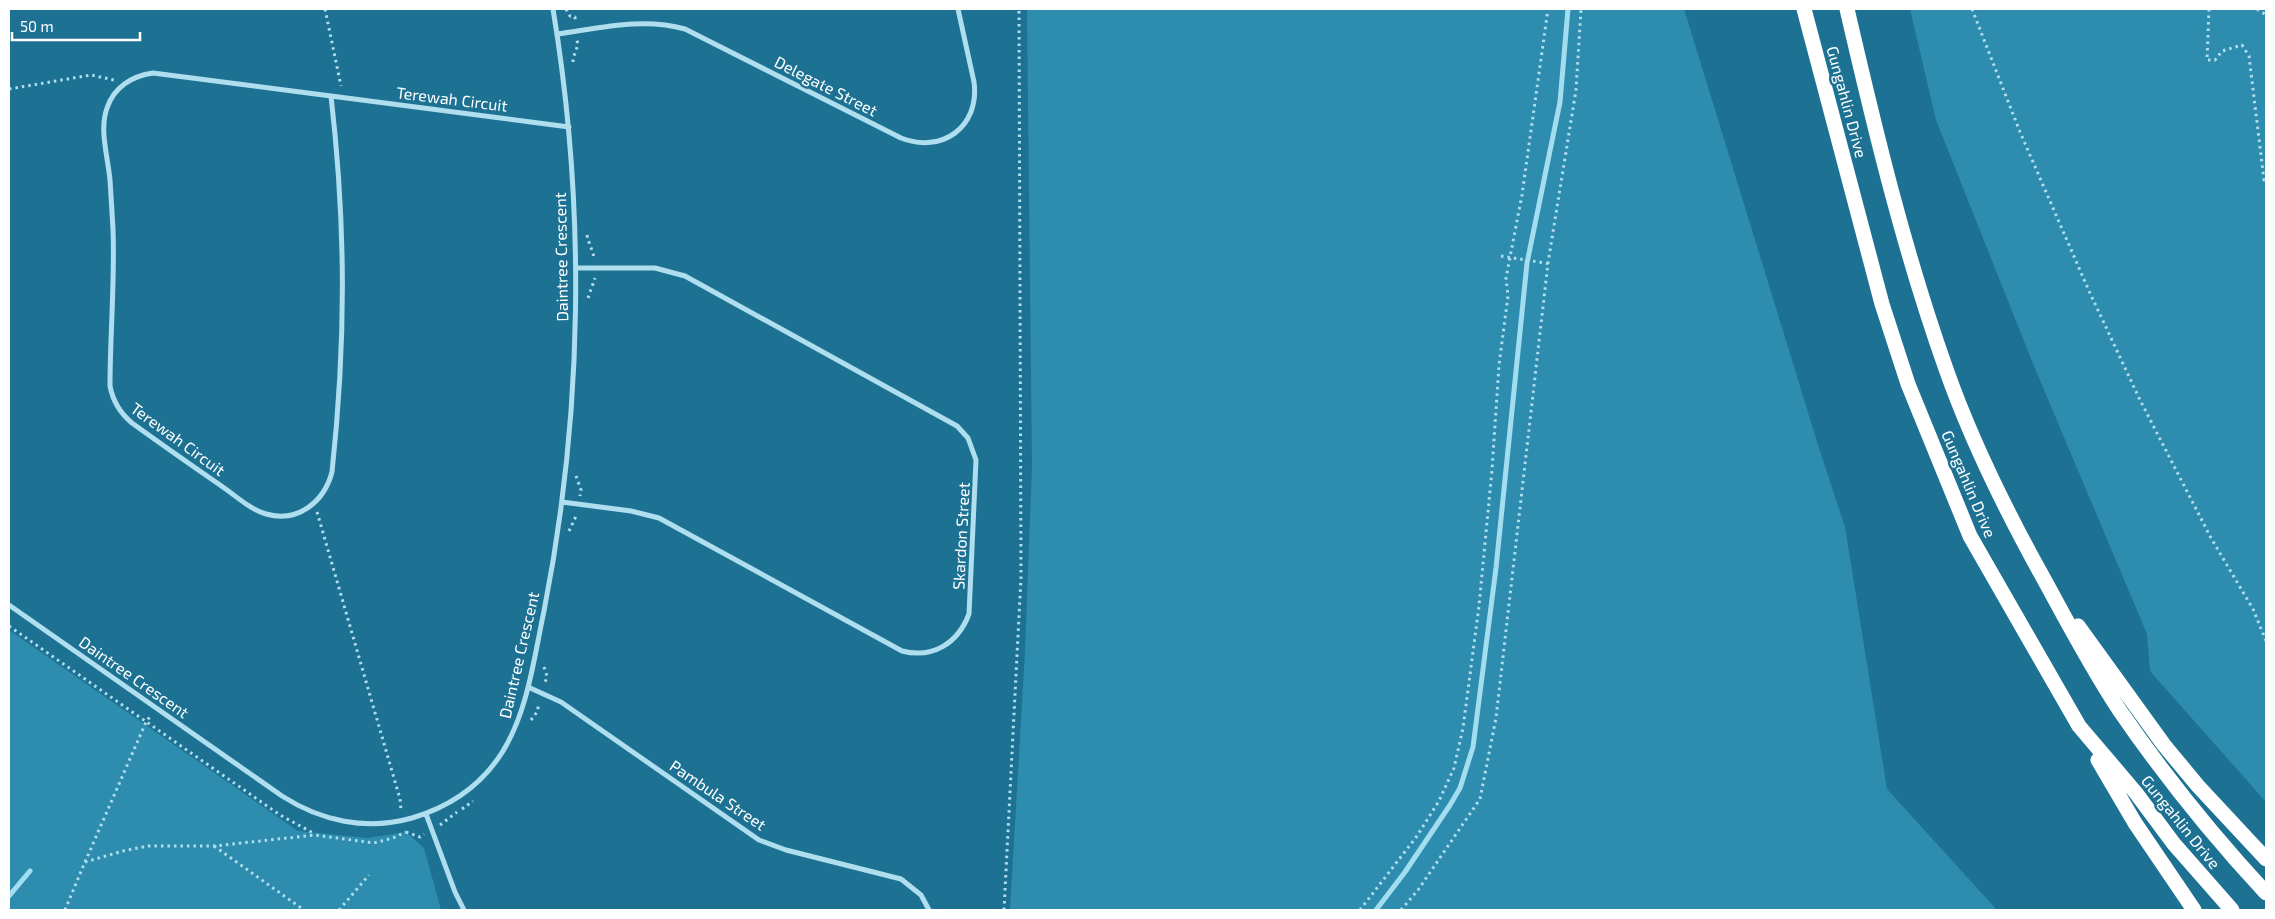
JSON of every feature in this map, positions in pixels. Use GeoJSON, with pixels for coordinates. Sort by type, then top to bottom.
{"type":"FeatureCollection","features":[{"type":"Feature","properties":{"kind":"highway","name":"Gungahlin Drive"},"geometry":{"type":"LineString","coordinates":[[1804,9],[1842,146],[1860,225],[1908,384],[1970,536],[2079,726],[2136,793],[2174,844],[2232,910]]}},
{"type":"Feature","properties":{"kind":"highway","name":"Gungahlin Drive"},"geometry":{"type":"LineString","coordinates":[[1847,9],[1895,205],[1920,292],[1946,370],[1976,444],[2009,516],[2082,648],[2119,709],[2161,769],[2212,833],[2266,893]]}},
{"type":"Feature","properties":{"kind":"highway"},"geometry":{"type":"LineString","coordinates":[[2047,586],[2164,745],[2204,793],[2266,859]]}},
{"type":"Feature","properties":{"kind":"highway"},"geometry":{"type":"LineString","coordinates":[[2079,726],[2134,823],[2194,910]]}},
{"type":"Feature","properties":{"kind":"street","name":"Daintree Crescent"},"geometry":{"type":"LineString","coordinates":[[9,605],[282,796],[311,812],[343,822],[360,824],[404,820],[426,814],[455,799],[481,779],[510,739],[528,687],[548,591],[562,502],[572,399],[576,268],[568,126],[553,9]]}},
{"type":"Feature","properties":{"kind":"street","name":"Delegate Street"},"geometry":{"type":"LineString","coordinates":[[557,34],[642,23],[664,24],[685,29],[901,138],[927,143],[944,140],[958,130],[973,108],[974,82],[958,9]]}},
{"type":"Feature","properties":{"kind":"street","name":"Terewah Circuit"},"geometry":{"type":"LineString","coordinates":[[315,503],[301,512],[285,516],[259,511],[132,423],[115,403],[110,386],[114,289],[113,229],[104,122],[111,98],[122,85],[137,76],[153,73],[568,126]]}},
{"type":"Feature","properties":{"kind":"street"},"geometry":{"type":"LineString","coordinates":[[315,503],[326,488],[332,472],[342,365],[344,311],[342,212],[331,96]]}},
{"type":"Feature","properties":{"kind":"street","name":"Skardon Street"},"geometry":{"type":"LineString","coordinates":[[562,502],[631,511],[659,518],[902,651],[919,654],[943,647],[957,636],[968,614],[976,460],[968,438],[957,426],[684,276],[655,268],[576,268]]}},
{"type":"Feature","properties":{"kind":"street","name":"Pambula Street"},"geometry":{"type":"LineString","coordinates":[[528,687],[561,702],[759,840],[786,850],[901,879],[921,895],[929,910]]}},
{"type":"Feature","properties":{"kind":"street"},"geometry":{"type":"LineString","coordinates":[[426,814],[455,892],[464,910]]}},
{"type":"Feature","properties":{"kind":"path"},"geometry":{"type":"LineString","coordinates":[[325,9],[342,88],[331,96]]}},
{"type":"Feature","properties":{"kind":"path"},"geometry":{"type":"LineString","coordinates":[[1004,910],[1021,577],[1019,9]]}},
{"type":"Feature","properties":{"kind":"path"},"geometry":{"type":"LineString","coordinates":[[1360,910],[1417,836],[1440,801],[1454,768],[1462,728],[1478,606],[1492,470],[1499,365],[1508,296],[1506,278],[1522,195],[1548,9]]}},
{"type":"Feature","properties":{"kind":"path"},"geometry":{"type":"LineString","coordinates":[[1400,910],[1418,890],[1480,799],[1488,767],[1496,718],[1550,264],[1576,90],[1581,9]]}},
{"type":"Feature","properties":{"kind":"path"},"geometry":{"type":"LineString","coordinates":[[1972,9],[2020,132],[2089,291],[2140,400],[2211,538],[2252,609],[2266,641]]}},
{"type":"Feature","properties":{"kind":"path"},"geometry":{"type":"LineString","coordinates":[[2209,9],[2208,60],[2215,60],[2222,51],[2242,45],[2249,56],[2264,180],[2266,180]]}},
{"type":"Feature","properties":{"kind":"path"},"geometry":{"type":"LineString","coordinates":[[2257,9],[2266,15]]}},
{"type":"Feature","properties":{"kind":"path"},"geometry":{"type":"LineString","coordinates":[[9,89],[92,74],[114,80],[122,85]]}},
{"type":"Feature","properties":{"kind":"path"},"geometry":{"type":"LineString","coordinates":[[1501,256],[1550,264]]}},
{"type":"Feature","properties":{"kind":"path"},"geometry":{"type":"LineString","coordinates":[[85,862],[122,851],[148,846],[214,846],[315,835],[374,843],[406,832],[400,810],[400,799],[315,503]]}},
{"type":"Feature","properties":{"kind":"path"},"geometry":{"type":"LineString","coordinates":[[9,626],[280,815],[315,835]]}},
{"type":"Feature","properties":{"kind":"path"},"geometry":{"type":"LineString","coordinates":[[64,910],[146,722],[156,708]]}},
{"type":"Feature","properties":{"kind":"path"},"geometry":{"type":"LineString","coordinates":[[395,810],[400,810]]}},
{"type":"Feature","properties":{"kind":"path"},"geometry":{"type":"LineString","coordinates":[[214,846],[304,910]]}},
{"type":"Feature","properties":{"kind":"path"},"geometry":{"type":"LineString","coordinates":[[339,910],[369,876]]}},
{"type":"Feature","properties":{"kind":"shaded area"},"geometry":{"type":"Polygon","coordinates":[[[1027,9],[1684,9],[1845,527],[1887,789],[1997,910],[1010,910],[1025,652],[1032,465],[1027,9]]]}},
{"type":"Feature","properties":{"kind":"shaded area"},"geometry":{"type":"Polygon","coordinates":[[[1910,9],[2266,9],[2266,802],[2150,671],[2147,634],[2034,366],[1936,120],[1910,9]]]}},
{"type":"Feature","properties":{"kind":"shaded area"},"geometry":{"type":"Polygon","coordinates":[[[9,630],[298,831],[367,838],[406,832],[424,848],[441,910],[9,910],[9,630]]]}},
{"type":"Feature","properties":{"kind":"waterway"},"geometry":{"type":"LineString","coordinates":[[1376,910],[1405,872],[1450,805],[1460,788],[1473,747],[1496,568],[1527,263],[1560,102],[1568,9]]}},
{"type":"Feature","properties":{"kind":"waterway"},"geometry":{"type":"LineString","coordinates":[[9,896],[30,871]]}}]}
